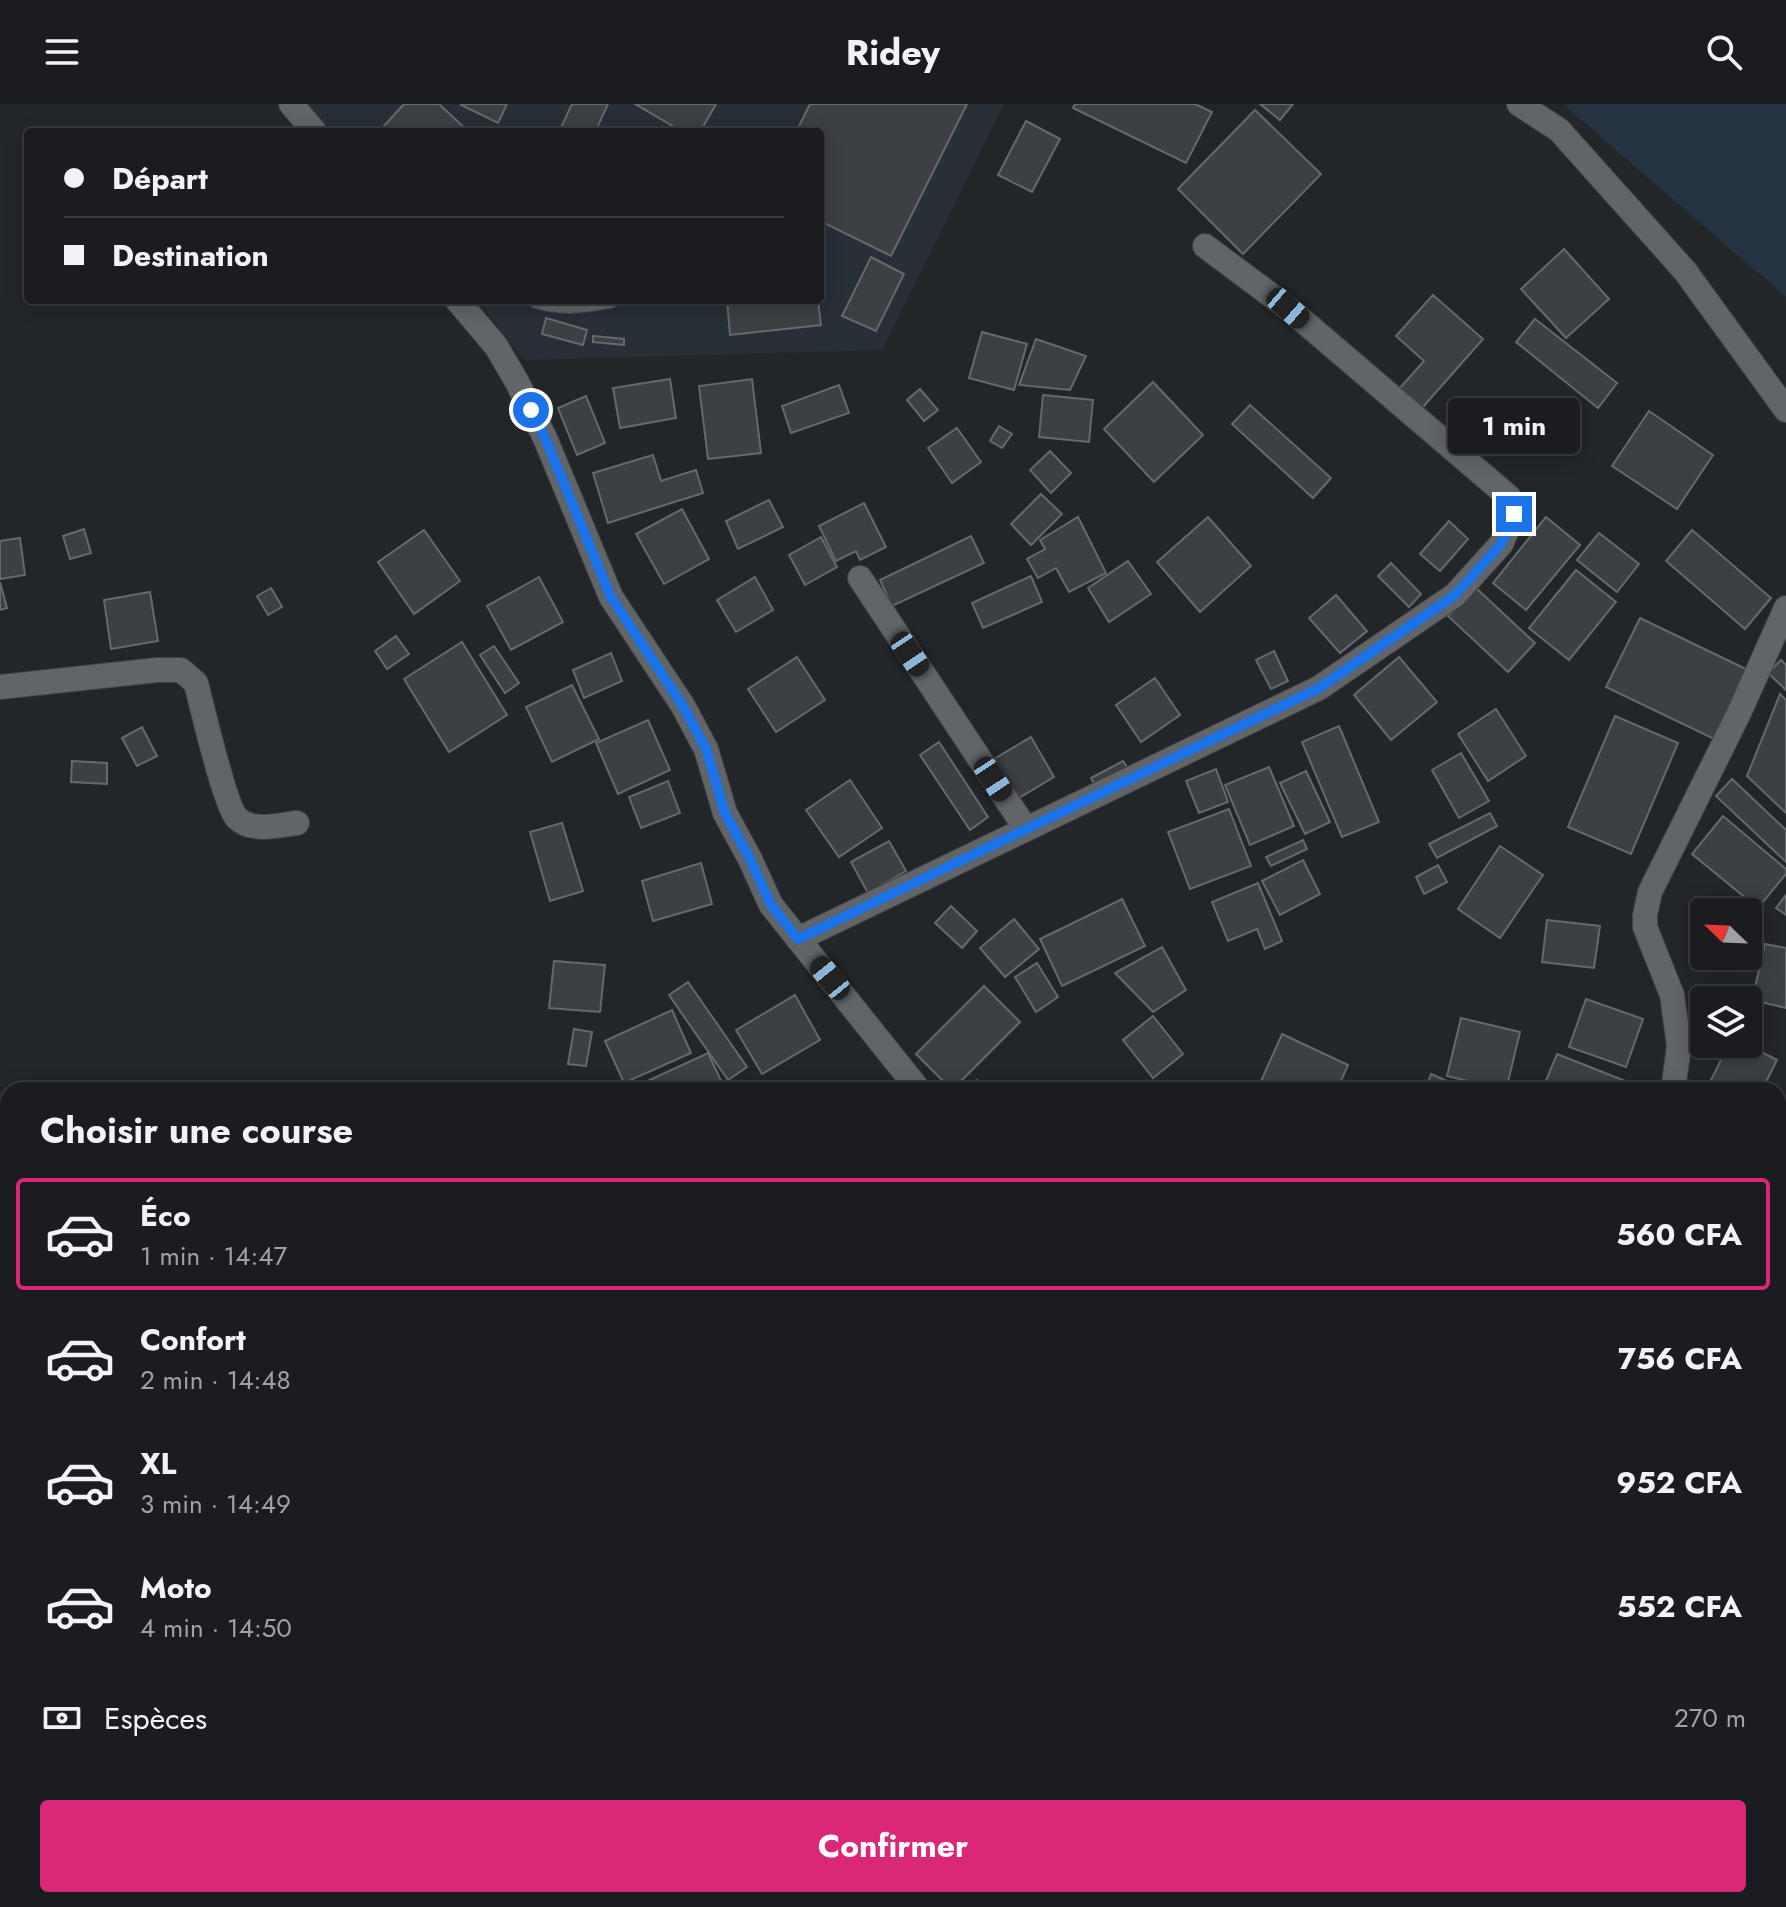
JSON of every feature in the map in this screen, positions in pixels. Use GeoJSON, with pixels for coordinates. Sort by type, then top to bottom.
{"type":"FeatureCollection","features":[{"type":"Feature","properties":{"kind":"street"},"geometry":{"type":"LineString","coordinates":[[1519,104],[1559,130],[1685,271],[1786,410]]}},
{"type":"Feature","properties":{"kind":"street"},"geometry":{"type":"LineString","coordinates":[[299,107],[312,128]]}},
{"type":"Feature","properties":{"kind":"street"},"geometry":{"type":"LineString","coordinates":[[798,939],[1319,688],[1455,595],[1501,544],[1514,514],[1509,497],[1288,308],[1205,246]]}},
{"type":"Feature","properties":{"kind":"street"},"geometry":{"type":"LineString","coordinates":[[460,304],[496,346],[517,382],[545,438],[611,597],[683,706],[706,749],[725,813],[771,905],[913,1082]]}},
{"type":"Feature","properties":{"kind":"street"},"geometry":{"type":"LineString","coordinates":[[860,578],[1026,829]]}},
{"type":"Feature","properties":{"kind":"street"},"geometry":{"type":"LineString","coordinates":[[1674,1082],[1679,1046],[1672,995],[1645,927],[1650,892],[1739,713],[1786,608]]}},
{"type":"Feature","properties":{"kind":"street"},"geometry":{"type":"LineString","coordinates":[[0,687],[181,670],[196,683],[227,798],[237,818],[256,827],[297,823]]}},
{"type":"Feature","properties":{"kind":"lane"},"geometry":{"type":"LineString","coordinates":[[550,304],[587,304]]}},
{"type":"Feature","properties":{"kind":"shaded area"},"geometry":{"type":"Polygon","coordinates":[[[306,104],[1004,104],[882,350],[524,360],[480,304],[824,304],[824,128],[327,128],[306,104]]]}},
{"type":"Feature","properties":{"kind":"shaded area"},"geometry":{"type":"Polygon","coordinates":[[[1565,104],[1786,104],[1786,297],[1573,113],[1565,104]]]}},
{"type":"Feature","properties":{"kind":"building"},"geometry":{"type":"Polygon","coordinates":[[[404,104],[439,104],[465,128],[384,128],[404,104]]]}},
{"type":"Feature","properties":{"kind":"building"},"geometry":{"type":"Polygon","coordinates":[[[462,104],[507,104],[498,123],[462,104]]]}},
{"type":"Feature","properties":{"kind":"building"},"geometry":{"type":"Polygon","coordinates":[[[572,104],[608,104],[597,128],[561,128],[572,104]]]}},
{"type":"Feature","properties":{"kind":"building"},"geometry":{"type":"Polygon","coordinates":[[[635,104],[716,104],[702,128],[676,128],[635,104]]]}},
{"type":"Feature","properties":{"kind":"building"},"geometry":{"type":"Polygon","coordinates":[[[810,104],[967,104],[891,256],[824,223],[824,128],[798,128],[810,104]]]}},
{"type":"Feature","properties":{"kind":"building"},"geometry":{"type":"Polygon","coordinates":[[[1075,104],[1195,104],[1212,112],[1186,163],[1073,108],[1075,104]]]}},
{"type":"Feature","properties":{"kind":"building"},"geometry":{"type":"Polygon","coordinates":[[[1260,104],[1293,104],[1280,120],[1260,104]]]}},
{"type":"Feature","properties":{"kind":"building"},"geometry":{"type":"Polygon","coordinates":[[[1255,110],[1321,174],[1243,254],[1178,189],[1255,110]]]}},
{"type":"Feature","properties":{"kind":"building"},"geometry":{"type":"Polygon","coordinates":[[[1026,121],[1060,139],[1032,192],[998,175],[1026,121]]]}},
{"type":"Feature","properties":{"kind":"building"},"geometry":{"type":"Polygon","coordinates":[[[1564,249],[1609,299],[1566,338],[1521,289],[1564,249]]]}},
{"type":"Feature","properties":{"kind":"building"},"geometry":{"type":"Polygon","coordinates":[[[871,257],[904,274],[876,331],[842,316],[871,257]]]}},
{"type":"Feature","properties":{"kind":"building"},"geometry":{"type":"Polygon","coordinates":[[[1433,295],[1483,339],[1422,408],[1400,388],[1424,361],[1396,336],[1433,295]]]}},
{"type":"Feature","properties":{"kind":"building"},"geometry":{"type":"Polygon","coordinates":[[[727,304],[818,304],[821,325],[730,335],[727,304]]]}},
{"type":"Feature","properties":{"kind":"building"},"geometry":{"type":"Polygon","coordinates":[[[546,318],[587,330],[583,345],[542,334],[546,318]]]}},
{"type":"Feature","properties":{"kind":"building"},"geometry":{"type":"Polygon","coordinates":[[[1535,319],[1617,383],[1598,408],[1516,342],[1535,319]]]}},
{"type":"Feature","properties":{"kind":"building"},"geometry":{"type":"Polygon","coordinates":[[[982,332],[1027,344],[1014,390],[969,378],[982,332]]]}},
{"type":"Feature","properties":{"kind":"building"},"geometry":{"type":"Polygon","coordinates":[[[593,336],[624,339],[624,345],[593,342],[593,336]]]}},
{"type":"Feature","properties":{"kind":"building"},"geometry":{"type":"Polygon","coordinates":[[[1036,339],[1086,356],[1070,390],[1019,385],[1036,339]]]}},
{"type":"Feature","properties":{"kind":"building"},"geometry":{"type":"Polygon","coordinates":[[[670,379],[676,418],[620,428],[613,388],[670,379]]]}},
{"type":"Feature","properties":{"kind":"building"},"geometry":{"type":"Polygon","coordinates":[[[752,379],[761,453],[708,459],[699,386],[752,379]]]}},
{"type":"Feature","properties":{"kind":"building"},"geometry":{"type":"Polygon","coordinates":[[[1153,382],[1203,435],[1154,482],[1104,429],[1153,382]]]}},
{"type":"Feature","properties":{"kind":"building"},"geometry":{"type":"Polygon","coordinates":[[[839,385],[849,413],[791,433],[782,406],[839,385]]]}},
{"type":"Feature","properties":{"kind":"building"},"geometry":{"type":"Polygon","coordinates":[[[920,389],[938,410],[924,421],[907,400],[920,389]]]}},
{"type":"Feature","properties":{"kind":"building"},"geometry":{"type":"Polygon","coordinates":[[[1043,395],[1093,400],[1089,442],[1039,437],[1043,395]]]}},
{"type":"Feature","properties":{"kind":"building"},"geometry":{"type":"Polygon","coordinates":[[[586,396],[605,443],[577,455],[558,408],[586,396]]]}},
{"type":"Feature","properties":{"kind":"building"},"geometry":{"type":"Polygon","coordinates":[[[1250,405],[1331,478],[1313,498],[1232,424],[1250,405]]]}},
{"type":"Feature","properties":{"kind":"building"},"geometry":{"type":"Polygon","coordinates":[[[1649,411],[1713,455],[1677,509],[1612,466],[1649,411]]]}},
{"type":"Feature","properties":{"kind":"building"},"geometry":{"type":"Polygon","coordinates":[[[999,426],[1012,434],[1002,448],[990,441],[999,426]]]}},
{"type":"Feature","properties":{"kind":"building"},"geometry":{"type":"Polygon","coordinates":[[[957,428],[981,462],[952,483],[928,448],[957,428]]]}},
{"type":"Feature","properties":{"kind":"building"},"geometry":{"type":"Polygon","coordinates":[[[1050,451],[1071,473],[1051,493],[1030,470],[1050,451]]]}},
{"type":"Feature","properties":{"kind":"building"},"geometry":{"type":"Polygon","coordinates":[[[653,455],[661,481],[696,470],[703,493],[608,523],[593,473],[653,455]]]}},
{"type":"Feature","properties":{"kind":"building"},"geometry":{"type":"Polygon","coordinates":[[[1041,494],[1062,514],[1031,545],[1011,524],[1041,494]]]}},
{"type":"Feature","properties":{"kind":"building"},"geometry":{"type":"Polygon","coordinates":[[[769,500],[783,527],[738,549],[726,521],[769,500]]]}},
{"type":"Feature","properties":{"kind":"building"},"geometry":{"type":"Polygon","coordinates":[[[864,503],[886,547],[860,560],[856,551],[836,561],[819,526],[864,503]]]}},
{"type":"Feature","properties":{"kind":"building"},"geometry":{"type":"Polygon","coordinates":[[[682,509],[709,559],[664,584],[636,534],[682,509]]]}},
{"type":"Feature","properties":{"kind":"building"},"geometry":{"type":"Polygon","coordinates":[[[1078,517],[1106,573],[1069,592],[1056,568],[1038,578],[1027,559],[1045,549],[1040,540],[1078,517]]]}},
{"type":"Feature","properties":{"kind":"building"},"geometry":{"type":"Polygon","coordinates":[[[1208,517],[1251,566],[1200,612],[1157,562],[1208,517]]]}},
{"type":"Feature","properties":{"kind":"building"},"geometry":{"type":"Polygon","coordinates":[[[1546,517],[1580,545],[1526,610],[1493,583],[1546,517]]]}},
{"type":"Feature","properties":{"kind":"building"},"geometry":{"type":"Polygon","coordinates":[[[1449,521],[1468,539],[1440,571],[1420,554],[1449,521]]]}},
{"type":"Feature","properties":{"kind":"building"},"geometry":{"type":"Polygon","coordinates":[[[84,529],[91,553],[70,559],[63,536],[84,529]]]}},
{"type":"Feature","properties":{"kind":"building"},"geometry":{"type":"Polygon","coordinates":[[[424,530],[460,581],[414,614],[378,562],[424,530]]]}},
{"type":"Feature","properties":{"kind":"building"},"geometry":{"type":"Polygon","coordinates":[[[1692,530],[1771,598],[1745,629],[1666,561],[1692,530]]]}},
{"type":"Feature","properties":{"kind":"building"},"geometry":{"type":"Polygon","coordinates":[[[1599,533],[1639,564],[1617,592],[1577,560],[1599,533]]]}},
{"type":"Feature","properties":{"kind":"building"},"geometry":{"type":"Polygon","coordinates":[[[971,536],[984,563],[892,606],[880,580],[971,536]]]}},
{"type":"Feature","properties":{"kind":"building"},"geometry":{"type":"Polygon","coordinates":[[[821,537],[837,567],[805,585],[789,555],[821,537]]]}},
{"type":"Feature","properties":{"kind":"building"},"geometry":{"type":"Polygon","coordinates":[[[20,538],[25,575],[0,579],[0,541],[20,538]]]}},
{"type":"Feature","properties":{"kind":"building"},"geometry":{"type":"Polygon","coordinates":[[[1128,561],[1151,594],[1109,622],[1088,588],[1128,561]]]}},
{"type":"Feature","properties":{"kind":"building"},"geometry":{"type":"Polygon","coordinates":[[[1391,563],[1421,594],[1409,607],[1378,576],[1391,563]]]}},
{"type":"Feature","properties":{"kind":"building"},"geometry":{"type":"Polygon","coordinates":[[[1576,570],[1616,602],[1569,660],[1529,628],[1576,570]]]}},
{"type":"Feature","properties":{"kind":"building"},"geometry":{"type":"Polygon","coordinates":[[[1031,576],[1042,602],[983,628],[972,603],[1031,576]]]}},
{"type":"Feature","properties":{"kind":"building"},"geometry":{"type":"Polygon","coordinates":[[[539,577],[563,622],[511,650],[487,606],[539,577]]]}},
{"type":"Feature","properties":{"kind":"building"},"geometry":{"type":"Polygon","coordinates":[[[755,577],[773,610],[736,632],[717,600],[755,577]]]}},
{"type":"Feature","properties":{"kind":"building"},"geometry":{"type":"Polygon","coordinates":[[[0,582],[7,608],[0,610],[0,582]]]}},
{"type":"Feature","properties":{"kind":"building"},"geometry":{"type":"Polygon","coordinates":[[[1475,587],[1535,643],[1508,672],[1448,616],[1475,587]]]}},
{"type":"Feature","properties":{"kind":"building"},"geometry":{"type":"Polygon","coordinates":[[[271,588],[282,607],[268,615],[257,596],[271,588]]]}},
{"type":"Feature","properties":{"kind":"building"},"geometry":{"type":"Polygon","coordinates":[[[150,592],[158,641],[111,649],[104,600],[150,592]]]}},
{"type":"Feature","properties":{"kind":"building"},"geometry":{"type":"Polygon","coordinates":[[[1336,595],[1367,631],[1340,653],[1309,618],[1336,595]]]}},
{"type":"Feature","properties":{"kind":"building"},"geometry":{"type":"Polygon","coordinates":[[[1640,618],[1748,670],[1714,739],[1606,687],[1640,618]]]}},
{"type":"Feature","properties":{"kind":"building"},"geometry":{"type":"Polygon","coordinates":[[[396,636],[409,654],[387,669],[375,651],[396,636]]]}},
{"type":"Feature","properties":{"kind":"building"},"geometry":{"type":"Polygon","coordinates":[[[462,642],[507,715],[449,752],[404,679],[462,642]]]}},
{"type":"Feature","properties":{"kind":"building"},"geometry":{"type":"Polygon","coordinates":[[[494,646],[519,683],[505,693],[480,655],[494,646]]]}},
{"type":"Feature","properties":{"kind":"building"},"geometry":{"type":"Polygon","coordinates":[[[1274,651],[1288,681],[1271,689],[1256,660],[1274,651]]]}},
{"type":"Feature","properties":{"kind":"building"},"geometry":{"type":"Polygon","coordinates":[[[611,653],[622,681],[584,698],[573,670],[611,653]]]}},
{"type":"Feature","properties":{"kind":"building"},"geometry":{"type":"Polygon","coordinates":[[[797,657],[825,700],[776,732],[748,689],[797,657]]]}},
{"type":"Feature","properties":{"kind":"building"},"geometry":{"type":"Polygon","coordinates":[[[1399,657],[1437,702],[1391,740],[1354,695],[1399,657]]]}},
{"type":"Feature","properties":{"kind":"building"},"geometry":{"type":"Polygon","coordinates":[[[1781,660],[1786,665],[1786,690],[1768,673],[1781,660]]]}},
{"type":"Feature","properties":{"kind":"building"},"geometry":{"type":"Polygon","coordinates":[[[1155,678],[1180,715],[1141,742],[1116,705],[1155,678]]]}},
{"type":"Feature","properties":{"kind":"building"},"geometry":{"type":"Polygon","coordinates":[[[572,685],[599,739],[552,762],[526,707],[572,685]]]}},
{"type":"Feature","properties":{"kind":"building"},"geometry":{"type":"Polygon","coordinates":[[[1780,694],[1786,700],[1786,813],[1747,776],[1780,694]]]}},
{"type":"Feature","properties":{"kind":"building"},"geometry":{"type":"Polygon","coordinates":[[[1496,709],[1526,756],[1488,781],[1458,734],[1496,709]]]}},
{"type":"Feature","properties":{"kind":"building"},"geometry":{"type":"Polygon","coordinates":[[[1615,716],[1678,743],[1631,854],[1568,827],[1615,716]]]}},
{"type":"Feature","properties":{"kind":"building"},"geometry":{"type":"Polygon","coordinates":[[[648,720],[670,770],[618,794],[596,743],[648,720]]]}},
{"type":"Feature","properties":{"kind":"building"},"geometry":{"type":"Polygon","coordinates":[[[1339,726],[1379,822],[1342,837],[1302,742],[1339,726]]]}},
{"type":"Feature","properties":{"kind":"building"},"geometry":{"type":"Polygon","coordinates":[[[142,727],[157,756],[137,766],[122,738],[142,727]]]}},
{"type":"Feature","properties":{"kind":"building"},"geometry":{"type":"Polygon","coordinates":[[[1031,737],[1054,777],[1017,799],[994,759],[1031,737]]]}},
{"type":"Feature","properties":{"kind":"building"},"geometry":{"type":"Polygon","coordinates":[[[939,742],[988,817],[970,830],[920,755],[939,742]]]}},
{"type":"Feature","properties":{"kind":"building"},"geometry":{"type":"Polygon","coordinates":[[[1461,753],[1489,801],[1459,818],[1432,770],[1461,753]]]}},
{"type":"Feature","properties":{"kind":"building"},"geometry":{"type":"Polygon","coordinates":[[[72,761],[107,763],[107,784],[71,782],[72,761]]]}},
{"type":"Feature","properties":{"kind":"building"},"geometry":{"type":"Polygon","coordinates":[[[1123,761],[1131,773],[1098,791],[1091,778],[1123,761]]]}},
{"type":"Feature","properties":{"kind":"building"},"geometry":{"type":"Polygon","coordinates":[[[1269,767],[1294,826],[1250,845],[1225,785],[1269,767]]]}},
{"type":"Feature","properties":{"kind":"building"},"geometry":{"type":"Polygon","coordinates":[[[1216,769],[1228,802],[1199,813],[1186,781],[1216,769]]]}},
{"type":"Feature","properties":{"kind":"building"},"geometry":{"type":"Polygon","coordinates":[[[1306,771],[1330,822],[1305,834],[1280,783],[1306,771]]]}},
{"type":"Feature","properties":{"kind":"building"},"geometry":{"type":"Polygon","coordinates":[[[1732,779],[1786,830],[1786,862],[1716,796],[1732,779]]]}},
{"type":"Feature","properties":{"kind":"building"},"geometry":{"type":"Polygon","coordinates":[[[850,780],[882,828],[839,857],[806,810],[850,780]]]}},
{"type":"Feature","properties":{"kind":"building"},"geometry":{"type":"Polygon","coordinates":[[[668,781],[680,813],[641,828],[629,797],[668,781]]]}},
{"type":"Feature","properties":{"kind":"building"},"geometry":{"type":"Polygon","coordinates":[[[1229,809],[1251,866],[1190,889],[1168,832],[1229,809]]]}},
{"type":"Feature","properties":{"kind":"building"},"geometry":{"type":"Polygon","coordinates":[[[1490,813],[1497,826],[1437,858],[1429,844],[1490,813]]]}},
{"type":"Feature","properties":{"kind":"building"},"geometry":{"type":"Polygon","coordinates":[[[1723,816],[1786,869],[1786,874],[1762,903],[1762,898],[1746,898],[1692,854],[1723,816]]]}},
{"type":"Feature","properties":{"kind":"building"},"geometry":{"type":"Polygon","coordinates":[[[562,823],[583,891],[550,901],[530,832],[562,823]]]}},
{"type":"Feature","properties":{"kind":"building"},"geometry":{"type":"Polygon","coordinates":[[[1303,840],[1307,849],[1271,866],[1266,857],[1303,840]]]}},
{"type":"Feature","properties":{"kind":"building"},"geometry":{"type":"Polygon","coordinates":[[[889,841],[906,871],[868,893],[851,862],[889,841]]]}},
{"type":"Feature","properties":{"kind":"building"},"geometry":{"type":"Polygon","coordinates":[[[1500,846],[1543,875],[1500,938],[1458,909],[1500,846]]]}},
{"type":"Feature","properties":{"kind":"building"},"geometry":{"type":"Polygon","coordinates":[[[1303,860],[1320,894],[1280,915],[1262,881],[1303,860]]]}},
{"type":"Feature","properties":{"kind":"building"},"geometry":{"type":"Polygon","coordinates":[[[701,863],[712,904],[653,921],[642,881],[701,863]]]}},
{"type":"Feature","properties":{"kind":"building"},"geometry":{"type":"Polygon","coordinates":[[[1438,865],[1447,882],[1424,894],[1416,877],[1438,865]]]}},
{"type":"Feature","properties":{"kind":"building"},"geometry":{"type":"Polygon","coordinates":[[[1258,883],[1282,941],[1265,949],[1257,929],[1228,941],[1212,902],[1258,883]]]}},
{"type":"Feature","properties":{"kind":"building"},"geometry":{"type":"Polygon","coordinates":[[[1786,895],[1786,915],[1776,908],[1786,895]]]}},
{"type":"Feature","properties":{"kind":"building"},"geometry":{"type":"Polygon","coordinates":[[[1122,899],[1145,946],[1062,986],[1040,939],[1122,899]]]}},
{"type":"Feature","properties":{"kind":"building"},"geometry":{"type":"Polygon","coordinates":[[[951,906],[977,931],[962,948],[935,923],[951,906]]]}},
{"type":"Feature","properties":{"kind":"building"},"geometry":{"type":"Polygon","coordinates":[[[1014,919],[1039,949],[1005,977],[980,948],[1014,919]]]}},
{"type":"Feature","properties":{"kind":"building"},"geometry":{"type":"Polygon","coordinates":[[[1547,920],[1600,926],[1594,968],[1542,962],[1547,920]]]}},
{"type":"Feature","properties":{"kind":"building"},"geometry":{"type":"Polygon","coordinates":[[[1765,944],[1786,948],[1786,1008],[1762,1002],[1762,986],[1755,986],[1759,970],[1762,970],[1765,944]]]}},
{"type":"Feature","properties":{"kind":"building"},"geometry":{"type":"Polygon","coordinates":[[[1162,947],[1186,990],[1153,1012],[1115,973],[1162,947]]]}},
{"type":"Feature","properties":{"kind":"building"},"geometry":{"type":"Polygon","coordinates":[[[554,961],[605,965],[600,1012],[549,1008],[554,961]]]}},
{"type":"Feature","properties":{"kind":"building"},"geometry":{"type":"Polygon","coordinates":[[[1037,963],[1058,997],[1036,1012],[1015,977],[1037,963]]]}},
{"type":"Feature","properties":{"kind":"building"},"geometry":{"type":"Polygon","coordinates":[[[688,982],[747,1067],[728,1080],[669,995],[688,982]]]}},
{"type":"Feature","properties":{"kind":"building"},"geometry":{"type":"Polygon","coordinates":[[[984,986],[1020,1022],[960,1082],[944,1082],[916,1054],[984,986]]]}},
{"type":"Feature","properties":{"kind":"building"},"geometry":{"type":"Polygon","coordinates":[[[795,995],[820,1040],[762,1074],[736,1030],[795,995]]]}},
{"type":"Feature","properties":{"kind":"building"},"geometry":{"type":"Polygon","coordinates":[[[1586,999],[1643,1019],[1626,1067],[1569,1047],[1586,999]]]}},
{"type":"Feature","properties":{"kind":"building"},"geometry":{"type":"Polygon","coordinates":[[[672,1010],[691,1053],[624,1082],[605,1041],[672,1010]]]}},
{"type":"Feature","properties":{"kind":"building"},"geometry":{"type":"Polygon","coordinates":[[[1153,1016],[1183,1054],[1153,1078],[1123,1040],[1153,1016]]]}},
{"type":"Feature","properties":{"kind":"building"},"geometry":{"type":"Polygon","coordinates":[[[1461,1018],[1520,1032],[1508,1082],[1472,1082],[1447,1076],[1461,1018]]]}},
{"type":"Feature","properties":{"kind":"building"},"geometry":{"type":"Polygon","coordinates":[[[574,1029],[592,1032],[586,1066],[568,1064],[574,1029]]]}},
{"type":"Feature","properties":{"kind":"building"},"geometry":{"type":"Polygon","coordinates":[[[1282,1034],[1348,1065],[1341,1082],[1261,1081],[1282,1034]]]}},
{"type":"Feature","properties":{"kind":"building"},"geometry":{"type":"Polygon","coordinates":[[[1762,1052],[1777,1060],[1766,1082],[1710,1082],[1722,1058],[1762,1058],[1762,1052]]]}},
{"type":"Feature","properties":{"kind":"building"},"geometry":{"type":"Polygon","coordinates":[[[708,1053],[722,1082],[645,1082],[708,1053]]]}},
{"type":"Feature","properties":{"kind":"building"},"geometry":{"type":"Polygon","coordinates":[[[1557,1054],[1628,1082],[1545,1082],[1557,1054]]]}},
{"type":"Feature","properties":{"kind":"building"},"geometry":{"type":"Polygon","coordinates":[[[1431,1074],[1449,1082],[1428,1082],[1431,1074]]]}},
{"type":"Feature","properties":{"kind":"route"},"geometry":{"type":"LineString","coordinates":[[531,410],[611,597],[683,706],[706,749],[725,813],[771,905],[798,939],[1319,688],[1455,595],[1501,544],[1514,514]]}}]}
